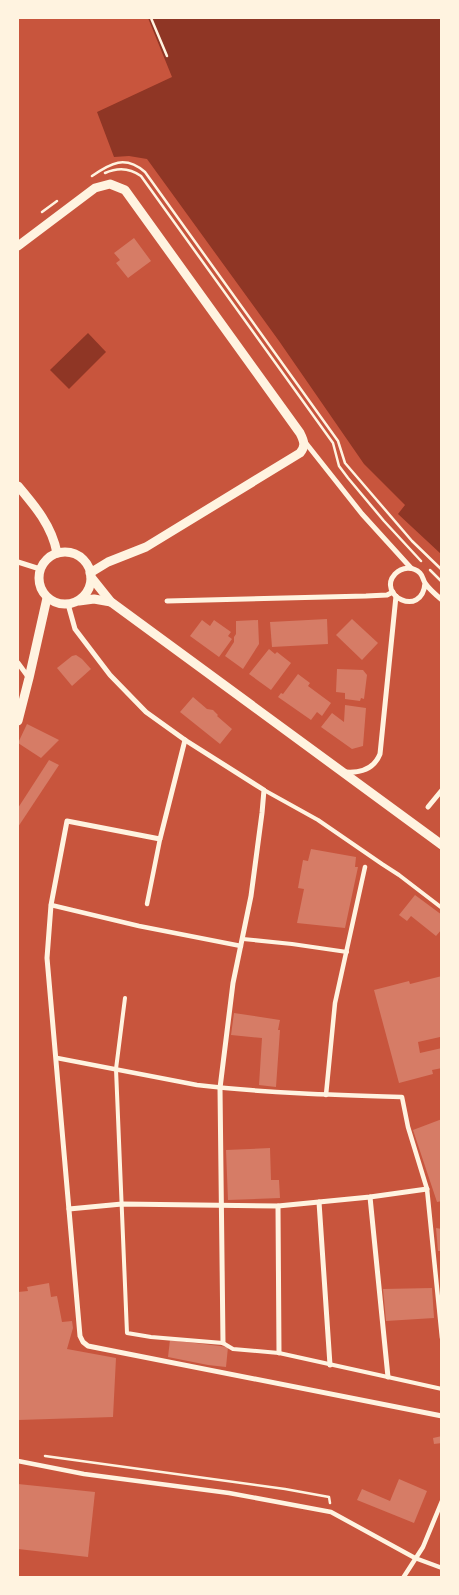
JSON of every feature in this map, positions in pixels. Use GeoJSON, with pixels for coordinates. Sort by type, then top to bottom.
{"type":"FeatureCollection","features":[{"type":"Feature","properties":{"kind":"street"},"geometry":{"type":"LineString","coordinates":[[18,246],[45,216],[100,186],[116,185],[125,190],[304,440],[362,514],[411,568],[420,573],[425,583],[442,600]]}},
{"type":"Feature","properties":{"kind":"street"},"geometry":{"type":"LineString","coordinates":[[72,603],[86,594],[90,586],[91,575],[108,562],[146,548],[300,453],[304,447],[304,440]]}},
{"type":"Feature","properties":{"kind":"street"},"geometry":{"type":"LineString","coordinates":[[18,486],[47,524],[55,542],[57,553]]}},
{"type":"Feature","properties":{"kind":"street"},"geometry":{"type":"LineString","coordinates":[[112,602],[94,599],[72,603],[54,602],[47,598],[39,585],[40,569],[46,560],[57,553],[70,553],[78,556],[84,561],[91,575],[112,602],[442,845]]}},
{"type":"Feature","properties":{"kind":"street"},"geometry":{"type":"LineString","coordinates":[[18,562],[40,569]]}},
{"type":"Feature","properties":{"kind":"street"},"geometry":{"type":"LineString","coordinates":[[342,772],[357,773],[372,767],[378,762],[394,594],[391,582],[396,573],[405,568],[411,568]]}},
{"type":"Feature","properties":{"kind":"street"},"geometry":{"type":"LineString","coordinates":[[167,601],[394,594],[405,601],[415,600],[422,593],[425,583]]}},
{"type":"Feature","properties":{"kind":"street"},"geometry":{"type":"LineString","coordinates":[[18,721],[47,598]]}},
{"type":"Feature","properties":{"kind":"street"},"geometry":{"type":"LineString","coordinates":[[72,603],[75,629],[110,675],[146,712],[185,740],[264,790],[251,896],[233,983],[220,1088],[221,1206],[224,1253],[223,1343]]}},
{"type":"Feature","properties":{"kind":"street"},"geometry":{"type":"LineString","coordinates":[[18,663],[29,678]]}},
{"type":"Feature","properties":{"kind":"street"},"geometry":{"type":"LineString","coordinates":[[147,904],[160,839],[185,740]]}},
{"type":"Feature","properties":{"kind":"street"},"geometry":{"type":"LineString","coordinates":[[428,807],[442,790]]}},
{"type":"Feature","properties":{"kind":"street"},"geometry":{"type":"LineString","coordinates":[[160,839],[67,821],[51,905],[47,958],[80,1336],[88,1346],[442,1416]]}},
{"type":"Feature","properties":{"kind":"street"},"geometry":{"type":"LineString","coordinates":[[326,1095],[335,1002],[365,867]]}},
{"type":"Feature","properties":{"kind":"street"},"geometry":{"type":"LineString","coordinates":[[51,905],[139,926],[241,946]]}},
{"type":"Feature","properties":{"kind":"street"},"geometry":{"type":"LineString","coordinates":[[57,1058],[220,1088],[403,1098],[408,1127],[427,1189],[442,1338]]}},
{"type":"Feature","properties":{"kind":"street"},"geometry":{"type":"LineString","coordinates":[[69,1208],[122,1204],[278,1206],[427,1189]]}},
{"type":"Feature","properties":{"kind":"street"},"geometry":{"type":"LineString","coordinates":[[370,1197],[388,1377]]}},
{"type":"Feature","properties":{"kind":"street"},"geometry":{"type":"LineString","coordinates":[[319,1202],[330,1365]]}},
{"type":"Feature","properties":{"kind":"street"},"geometry":{"type":"LineString","coordinates":[[278,1206],[279,1353]]}},
{"type":"Feature","properties":{"kind":"street"},"geometry":{"type":"LineString","coordinates":[[18,1461],[84,1474],[229,1493],[331,1512],[415,1558],[442,1568]]}},
{"type":"Feature","properties":{"kind":"street"},"geometry":{"type":"LineString","coordinates":[[403,1578],[423,1547],[442,1501]]}},
{"type":"Feature","properties":{"kind":"lane"},"geometry":{"type":"LineString","coordinates":[[264,790],[318,820],[399,875],[442,908]]}},
{"type":"Feature","properties":{"kind":"lane"},"geometry":{"type":"LineString","coordinates":[[243,939],[347,952]]}},
{"type":"Feature","properties":{"kind":"lane"},"geometry":{"type":"LineString","coordinates":[[125,998],[116,1069],[127,1332],[223,1343],[233,1349],[279,1353],[442,1389]]}},
{"type":"Feature","properties":{"kind":"path"},"geometry":{"type":"LineString","coordinates":[[151,18],[167,56]]}},
{"type":"Feature","properties":{"kind":"path"},"geometry":{"type":"LineString","coordinates":[[85,181],[107,166],[119,162],[133,164],[145,172],[338,441],[345,463],[412,541],[442,570]]}},
{"type":"Feature","properties":{"kind":"path"},"geometry":{"type":"LineString","coordinates":[[103,174],[122,168],[141,176],[333,444],[340,466],[384,521],[421,561]]}},
{"type":"Feature","properties":{"kind":"path"},"geometry":{"type":"LineString","coordinates":[[45,216],[64,196]]}},
{"type":"Feature","properties":{"kind":"path"},"geometry":{"type":"LineString","coordinates":[[428,568],[442,582]]}},
{"type":"Feature","properties":{"kind":"path"},"geometry":{"type":"LineString","coordinates":[[37,1455],[285,1489],[329,1497],[331,1512]]}},
{"type":"Feature","properties":{"kind":"shaded area"},"geometry":{"type":"Polygon","coordinates":[[[148,18],[441,18],[441,554],[398,514],[405,505],[364,464],[279,341],[147,159],[129,156],[114,157],[97,112],[172,77],[148,18]]]}},
{"type":"Feature","properties":{"kind":"shaded area"},"geometry":{"type":"Polygon","coordinates":[[[88,333],[106,352],[69,389],[50,370],[88,333]]]}},
{"type":"Feature","properties":{"kind":"building"},"geometry":{"type":"Polygon","coordinates":[[[134,238],[151,261],[128,278],[116,263],[120,260],[114,253],[134,238]]]}},
{"type":"Feature","properties":{"kind":"building"},"geometry":{"type":"Polygon","coordinates":[[[327,619],[328,644],[272,647],[270,622],[327,619]]]}},
{"type":"Feature","properties":{"kind":"building"},"geometry":{"type":"Polygon","coordinates":[[[352,619],[378,643],[362,660],[336,635],[352,619]]]}},
{"type":"Feature","properties":{"kind":"building"},"geometry":{"type":"Polygon","coordinates":[[[202,620],[210,626],[214,620],[231,632],[228,636],[232,639],[219,657],[190,636],[202,620]]]}},
{"type":"Feature","properties":{"kind":"building"},"geometry":{"type":"Polygon","coordinates":[[[258,620],[259,644],[243,669],[225,656],[234,642],[236,621],[258,620]]]}},
{"type":"Feature","properties":{"kind":"building"},"geometry":{"type":"Polygon","coordinates":[[[269,649],[275,654],[277,652],[291,663],[271,690],[249,674],[269,649]]]}},
{"type":"Feature","properties":{"kind":"building"},"geometry":{"type":"Polygon","coordinates":[[[76,655],[91,669],[72,686],[57,668],[76,655]]]}},
{"type":"Feature","properties":{"kind":"building"},"geometry":{"type":"Polygon","coordinates":[[[337,669],[363,670],[367,675],[364,699],[361,698],[360,701],[345,699],[345,693],[336,692],[337,669]]]}},
{"type":"Feature","properties":{"kind":"building"},"geometry":{"type":"Polygon","coordinates":[[[298,674],[310,683],[308,686],[331,703],[322,716],[317,712],[311,720],[278,697],[281,693],[283,694],[298,674]]]}},
{"type":"Feature","properties":{"kind":"building"},"geometry":{"type":"Polygon","coordinates":[[[193,697],[207,709],[213,710],[232,729],[220,744],[180,712],[193,697]]]}},
{"type":"Feature","properties":{"kind":"building"},"geometry":{"type":"Polygon","coordinates":[[[345,705],[366,708],[363,746],[352,749],[321,727],[332,713],[344,722],[345,705]]]}},
{"type":"Feature","properties":{"kind":"building"},"geometry":{"type":"Polygon","coordinates":[[[27,724],[59,740],[41,758],[18,743],[27,724]]]}},
{"type":"Feature","properties":{"kind":"building"},"geometry":{"type":"Polygon","coordinates":[[[49,760],[59,765],[18,827],[18,808],[49,760]]]}},
{"type":"Feature","properties":{"kind":"building"},"geometry":{"type":"Polygon","coordinates":[[[311,849],[356,857],[355,867],[358,867],[345,928],[297,923],[304,889],[298,888],[303,860],[308,861],[311,849]]]}},
{"type":"Feature","properties":{"kind":"building"},"geometry":{"type":"Polygon","coordinates":[[[415,895],[442,915],[442,929],[436,936],[411,916],[407,921],[399,915],[415,895]]]}},
{"type":"Feature","properties":{"kind":"building"},"geometry":{"type":"Polygon","coordinates":[[[442,976],[442,1040],[440,1037],[418,1042],[420,1053],[442,1048],[442,1068],[432,1070],[433,1074],[399,1083],[374,990],[409,981],[410,984],[442,976]]]}},
{"type":"Feature","properties":{"kind":"building"},"geometry":{"type":"Polygon","coordinates":[[[234,1013],[280,1020],[276,1087],[259,1085],[262,1038],[231,1035],[234,1013]]]}},
{"type":"Feature","properties":{"kind":"building"},"geometry":{"type":"Polygon","coordinates":[[[442,1119],[442,1201],[437,1202],[413,1130],[442,1119]]]}},
{"type":"Feature","properties":{"kind":"building"},"geometry":{"type":"Polygon","coordinates":[[[270,1148],[271,1180],[279,1180],[280,1198],[228,1200],[226,1150],[270,1148]]]}},
{"type":"Feature","properties":{"kind":"building"},"geometry":{"type":"Polygon","coordinates":[[[436,1228],[442,1229],[442,1251],[438,1251],[436,1228]]]}},
{"type":"Feature","properties":{"kind":"building"},"geometry":{"type":"Polygon","coordinates":[[[49,1283],[51,1297],[57,1296],[62,1322],[72,1321],[73,1328],[67,1349],[116,1358],[113,1417],[18,1420],[18,1292],[28,1291],[27,1287],[49,1283]]]}},
{"type":"Feature","properties":{"kind":"building"},"geometry":{"type":"Polygon","coordinates":[[[432,1288],[434,1318],[386,1321],[383,1289],[432,1288]]]}},
{"type":"Feature","properties":{"kind":"building"},"geometry":{"type":"Polygon","coordinates":[[[170,1340],[228,1347],[226,1367],[168,1357],[170,1340]]]}},
{"type":"Feature","properties":{"kind":"building"},"geometry":{"type":"Polygon","coordinates":[[[442,1436],[442,1443],[434,1444],[433,1438],[442,1436]]]}},
{"type":"Feature","properties":{"kind":"building"},"geometry":{"type":"Polygon","coordinates":[[[399,1479],[427,1491],[414,1523],[357,1500],[362,1489],[390,1501],[399,1479]]]}},
{"type":"Feature","properties":{"kind":"building"},"geometry":{"type":"Polygon","coordinates":[[[18,1484],[95,1492],[88,1557],[18,1549],[18,1484]]]}}]}
